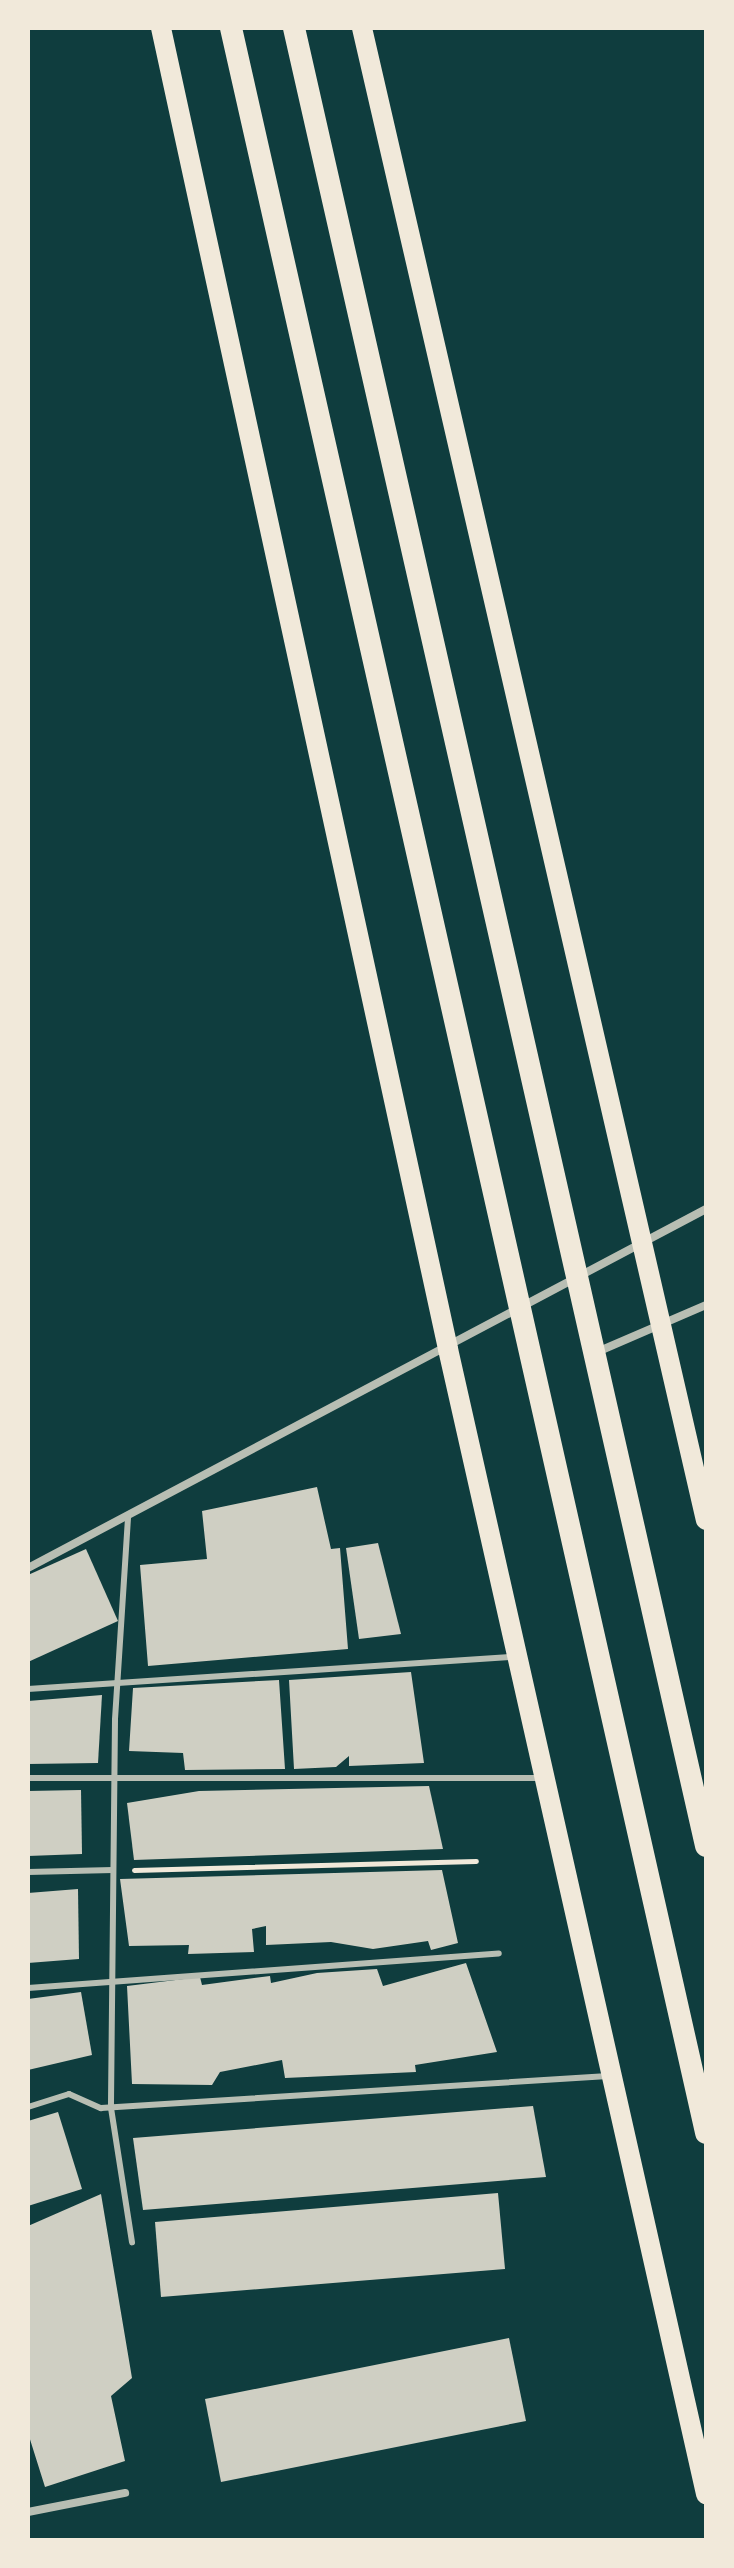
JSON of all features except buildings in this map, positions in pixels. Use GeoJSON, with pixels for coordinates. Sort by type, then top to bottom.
{"type":"FeatureCollection","features":[{"type":"Feature","properties":{"kind":"highway"},"geometry":{"type":"LineString","coordinates":[[231,28],[706,2133]]}},
{"type":"Feature","properties":{"kind":"highway"},"geometry":{"type":"LineString","coordinates":[[294,28],[597,1353],[706,1846]]}},
{"type":"Feature","properties":{"kind":"main road"},"geometry":{"type":"LineString","coordinates":[[161,28],[448,1349],[706,2494]]}},
{"type":"Feature","properties":{"kind":"main road"},"geometry":{"type":"LineString","coordinates":[[362,28],[706,1520]]}},
{"type":"Feature","properties":{"kind":"street"},"geometry":{"type":"LineString","coordinates":[[28,1568],[579,1280],[706,1209]]}},
{"type":"Feature","properties":{"kind":"street"},"geometry":{"type":"LineString","coordinates":[[597,1353],[706,1305]]}},
{"type":"Feature","properties":{"kind":"street"},"geometry":{"type":"LineString","coordinates":[[28,2512],[125,2493]]}},
{"type":"Feature","properties":{"kind":"lane"},"geometry":{"type":"LineString","coordinates":[[128,1518],[114,1777],[111,2108],[132,2242]]}},
{"type":"Feature","properties":{"kind":"lane"},"geometry":{"type":"LineString","coordinates":[[28,1689],[517,1657]]}},
{"type":"Feature","properties":{"kind":"lane"},"geometry":{"type":"LineString","coordinates":[[28,1778],[545,1778]]}},
{"type":"Feature","properties":{"kind":"lane"},"geometry":{"type":"LineString","coordinates":[[28,1872],[113,1870]]}},
{"type":"Feature","properties":{"kind":"lane"},"geometry":{"type":"LineString","coordinates":[[28,1988],[499,1953]]}},
{"type":"Feature","properties":{"kind":"lane"},"geometry":{"type":"LineString","coordinates":[[28,2107],[69,2094],[111,2108],[612,2075]]}},
{"type":"Feature","properties":{"kind":"path"},"geometry":{"type":"LineString","coordinates":[[113,1870],[476,1861]]}}]}
